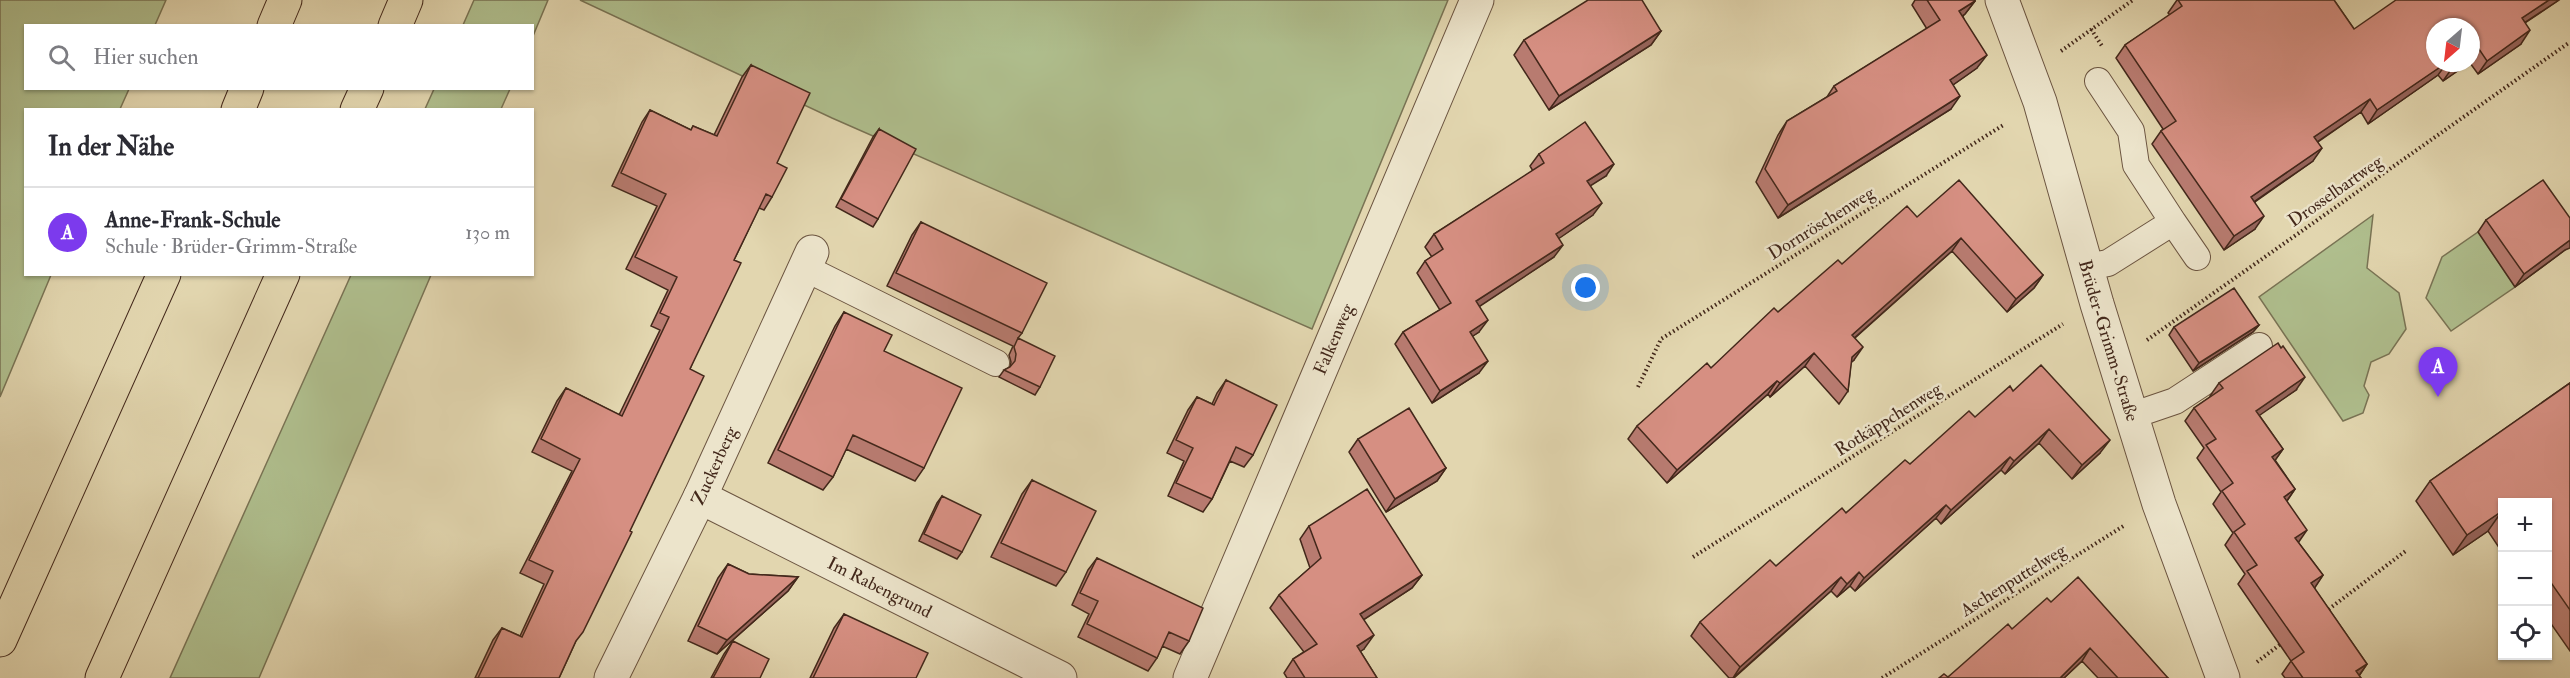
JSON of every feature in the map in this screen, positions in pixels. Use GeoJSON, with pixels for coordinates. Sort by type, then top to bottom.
{"type":"FeatureCollection","features":[{"type":"Feature","properties":{"kind":"highway"},"geometry":{"type":"LineString","coordinates":[[275,24],[285,0]]}},
{"type":"Feature","properties":{"kind":"highway"},"geometry":{"type":"LineString","coordinates":[[396,24],[406,0]]}},
{"type":"Feature","properties":{"kind":"highway"},"geometry":{"type":"LineString","coordinates":[[239,108],[246,90]]}},
{"type":"Feature","properties":{"kind":"highway"},"geometry":{"type":"LineString","coordinates":[[358,108],[366,90]]}},
{"type":"Feature","properties":{"kind":"highway"},"geometry":{"type":"LineString","coordinates":[[0,640],[163,276]]}},
{"type":"Feature","properties":{"kind":"highway"},"geometry":{"type":"LineString","coordinates":[[102,678],[282,276]]}},
{"type":"Feature","properties":{"kind":"street","name":"Falkenweg"},"geometry":{"type":"LineString","coordinates":[[1190,678],[1477,0]]}},
{"type":"Feature","properties":{"kind":"street","name":"Brüder-Grimm-Straße"},"geometry":{"type":"LineString","coordinates":[[2002,0],[2035,87],[2097,304],[2159,504],[2223,678]]}},
{"type":"Feature","properties":{"kind":"street","name":"Zuckerberg"},"geometry":{"type":"LineString","coordinates":[[611,678],[700,497],[808,260]]}},
{"type":"Feature","properties":{"kind":"street","name":"Im Rabengrund"},"geometry":{"type":"LineString","coordinates":[[700,497],[1060,678]]}},
{"type":"Feature","properties":{"kind":"lane"},"geometry":{"type":"LineString","coordinates":[[2098,81],[2131,131],[2136,165],[2196,257]]}},
{"type":"Feature","properties":{"kind":"lane"},"geometry":{"type":"LineString","coordinates":[[2086,267],[2108,263],[2173,222]]}},
{"type":"Feature","properties":{"kind":"lane"},"geometry":{"type":"LineString","coordinates":[[808,260],[996,363]]}},
{"type":"Feature","properties":{"kind":"lane"},"geometry":{"type":"LineString","coordinates":[[2131,416],[2175,401],[2259,346]]}},
{"type":"Feature","properties":{"kind":"path","name":"Dornröschenweg"},"geometry":{"type":"LineString","coordinates":[[1638,387],[1661,339],[2035,87],[2133,0]]}},
{"type":"Feature","properties":{"kind":"path","name":"Drosselbartweg"},"geometry":{"type":"LineString","coordinates":[[2115,363],[2570,42]]}},
{"type":"Feature","properties":{"kind":"path","name":"Rotkäppchenweg"},"geometry":{"type":"LineString","coordinates":[[1693,557],[2097,304]]}},
{"type":"Feature","properties":{"kind":"path","name":"Aschenputtelweg"},"geometry":{"type":"LineString","coordinates":[[1882,678],[2159,504]]}},
{"type":"Feature","properties":{"kind":"path"},"geometry":{"type":"LineString","coordinates":[[2321,614],[2407,550]]}},
{"type":"Feature","properties":{"kind":"path"},"geometry":{"type":"LineString","coordinates":[[2254,664],[2283,643]]}},
{"type":"Feature","properties":{"kind":"green space"},"geometry":{"type":"Polygon","coordinates":[[[0,0],[166,0],[155,24],[24,24],[24,90],[129,90],[120,108],[24,108],[24,276],[51,276],[0,397],[0,0]]]}},
{"type":"Feature","properties":{"kind":"green space"},"geometry":{"type":"Polygon","coordinates":[[[474,0],[548,0],[534,34],[534,24],[463,24],[474,0]]]}},
{"type":"Feature","properties":{"kind":"green space"},"geometry":{"type":"Polygon","coordinates":[[[580,0],[1448,0],[1312,329],[832,118],[580,0]]]}},
{"type":"Feature","properties":{"kind":"green space"},"geometry":{"type":"Polygon","coordinates":[[[433,90],[510,90],[501,108],[425,108],[433,90]]]}},
{"type":"Feature","properties":{"kind":"green space"},"geometry":{"type":"Polygon","coordinates":[[[2373,215],[2367,268],[2399,293],[2406,329],[2389,354],[2371,362],[2364,386],[2369,395],[2363,413],[2343,421],[2259,297],[2373,215]]]}},
{"type":"Feature","properties":{"kind":"green space"},"geometry":{"type":"Polygon","coordinates":[[[2478,232],[2515,287],[2451,331],[2426,298],[2442,257],[2478,232]]]}},
{"type":"Feature","properties":{"kind":"green space"},"geometry":{"type":"Polygon","coordinates":[[[351,276],[431,276],[259,678],[170,678],[351,276]]]}},
{"type":"Feature","properties":{"kind":"building"},"geometry":{"type":"Polygon","coordinates":[[[1588,0],[1642,0],[1661,31],[1559,96],[1524,40],[1588,0]]]}},
{"type":"Feature","properties":{"kind":"building"},"geometry":{"type":"Polygon","coordinates":[[[1927,0],[1975,0],[1959,11],[1987,55],[1950,80],[1960,96],[1788,205],[1765,169],[1787,121],[1837,91],[1834,86],[1940,20],[1927,0]]]}},
{"type":"Feature","properties":{"kind":"building"},"geometry":{"type":"Polygon","coordinates":[[[2178,0],[2334,0],[2354,29],[2396,0],[2549,0],[2522,18],[2530,30],[2487,61],[2480,50],[2480,18],[2426,18],[2426,72],[2433,72],[2377,110],[2370,99],[2314,137],[2322,148],[2251,197],[2264,216],[2234,236],[2161,131],[2176,121],[2125,45],[2182,6],[2178,0]]]}},
{"type":"Feature","properties":{"kind":"building"},"geometry":{"type":"Polygon","coordinates":[[[751,65],[810,93],[777,163],[787,168],[772,197],[766,194],[734,260],[741,263],[690,369],[704,376],[630,531],[632,532],[559,678],[478,678],[502,628],[522,637],[553,571],[529,560],[580,459],[541,439],[566,388],[622,416],[669,317],[660,313],[677,277],[635,257],[666,194],[621,173],[650,110],[691,130],[693,126],[717,136],[751,65]]]}},
{"type":"Feature","properties":{"kind":"building"},"geometry":{"type":"Polygon","coordinates":[[[1585,122],[1614,164],[1587,181],[1602,203],[1556,234],[1563,245],[1476,301],[1488,320],[1470,332],[1488,361],[1440,391],[1403,332],[1451,303],[1425,261],[1443,249],[1434,234],[1544,163],[1539,154],[1585,122]]]}},
{"type":"Feature","properties":{"kind":"building"},"geometry":{"type":"Polygon","coordinates":[[[879,129],[916,149],[878,219],[841,199],[879,129]]]}},
{"type":"Feature","properties":{"kind":"building"},"geometry":{"type":"Polygon","coordinates":[[[1959,180],[2043,275],[2016,299],[1961,238],[1852,335],[1863,347],[1852,357],[1848,391],[1814,353],[1780,383],[1777,381],[1677,470],[1637,426],[1707,363],[1711,368],[1774,308],[1778,312],[1838,260],[1842,264],[1907,206],[1917,217],[1959,180]]]}},
{"type":"Feature","properties":{"kind":"building"},"geometry":{"type":"Polygon","coordinates":[[[2543,180],[2570,218],[2570,240],[2524,274],[2486,220],[2543,180]]]}},
{"type":"Feature","properties":{"kind":"building"},"geometry":{"type":"Polygon","coordinates":[[[921,222],[1047,283],[1022,333],[896,273],[921,222]]]}},
{"type":"Feature","properties":{"kind":"building"},"geometry":{"type":"Polygon","coordinates":[[[2234,288],[2259,325],[2199,363],[2174,327],[2234,288]]]}},
{"type":"Feature","properties":{"kind":"building"},"geometry":{"type":"Polygon","coordinates":[[[844,312],[892,335],[884,351],[962,388],[924,468],[853,435],[833,477],[778,450],[844,312]]]}},
{"type":"Feature","properties":{"kind":"building"},"geometry":{"type":"Polygon","coordinates":[[[1018,338],[1055,356],[1040,387],[1004,370],[1015,361],[1014,347],[1018,338]]]}},
{"type":"Feature","properties":{"kind":"building"},"geometry":{"type":"Polygon","coordinates":[[[2278,343],[2281,348],[2283,346],[2305,377],[2256,411],[2283,449],[2272,457],[2295,489],[2284,497],[2307,530],[2295,538],[2323,575],[2311,583],[2367,664],[2356,671],[2361,678],[2303,678],[2291,661],[2304,652],[2247,571],[2257,565],[2234,532],[2245,524],[2222,491],[2233,483],[2206,445],[2216,439],[2194,408],[2223,388],[2219,383],[2278,343]]]}},
{"type":"Feature","properties":{"kind":"building"},"geometry":{"type":"Polygon","coordinates":[[[2041,365],[2110,440],[2082,465],[2049,429],[2014,461],[2010,457],[1951,510],[1946,505],[1864,578],[1859,572],[1847,584],[1841,577],[1740,667],[1700,622],[1770,560],[1776,566],[1842,508],[1846,513],[1905,460],[1910,464],[1969,411],[1975,417],[2010,386],[2013,391],[2041,365]]]}},
{"type":"Feature","properties":{"kind":"building"},"geometry":{"type":"Polygon","coordinates":[[[1226,380],[1277,405],[1253,455],[1236,447],[1212,499],[1176,483],[1193,448],[1176,440],[1197,397],[1214,405],[1226,380]]]}},
{"type":"Feature","properties":{"kind":"building"},"geometry":{"type":"Polygon","coordinates":[[[2570,383],[2570,610],[2552,584],[2552,498],[2498,498],[2498,514],[2467,535],[2430,481],[2570,383]]]}},
{"type":"Feature","properties":{"kind":"building"},"geometry":{"type":"Polygon","coordinates":[[[1409,408],[1446,468],[1395,499],[1358,439],[1409,408]]]}},
{"type":"Feature","properties":{"kind":"building"},"geometry":{"type":"Polygon","coordinates":[[[1032,480],[1096,511],[1066,572],[1001,543],[1032,480]]]}},
{"type":"Feature","properties":{"kind":"building"},"geometry":{"type":"Polygon","coordinates":[[[1367,489],[1422,575],[1360,614],[1374,635],[1357,646],[1377,678],[1305,678],[1293,659],[1317,644],[1279,595],[1321,558],[1309,526],[1367,489]]]}},
{"type":"Feature","properties":{"kind":"building"},"geometry":{"type":"Polygon","coordinates":[[[942,496],[981,515],[962,552],[924,534],[942,496]]]}},
{"type":"Feature","properties":{"kind":"building"},"geometry":{"type":"Polygon","coordinates":[[[1097,558],[1203,608],[1189,641],[1169,632],[1157,658],[1087,624],[1098,601],[1080,593],[1097,558]]]}},
{"type":"Feature","properties":{"kind":"building"},"geometry":{"type":"Polygon","coordinates":[[[728,564],[749,574],[798,577],[727,640],[698,626],[728,564]]]}},
{"type":"Feature","properties":{"kind":"building"},"geometry":{"type":"Polygon","coordinates":[[[2078,577],[2168,678],[2118,678],[2090,648],[2060,678],[1939,678],[1944,674],[1948,677],[2008,624],[2012,629],[2047,598],[2051,602],[2078,577]]]}},
{"type":"Feature","properties":{"kind":"building"},"geometry":{"type":"Polygon","coordinates":[[[844,614],[928,653],[916,678],[813,678],[844,614]]]}},
{"type":"Feature","properties":{"kind":"building"},"geometry":{"type":"Polygon","coordinates":[[[733,641],[769,659],[760,678],[713,678],[733,641]]]}},
{"type":"Feature","properties":{"kind":"place","name":"Anne-Frank-Schule"},"geometry":{"type":"Point","coordinates":[2438,397]}}]}
